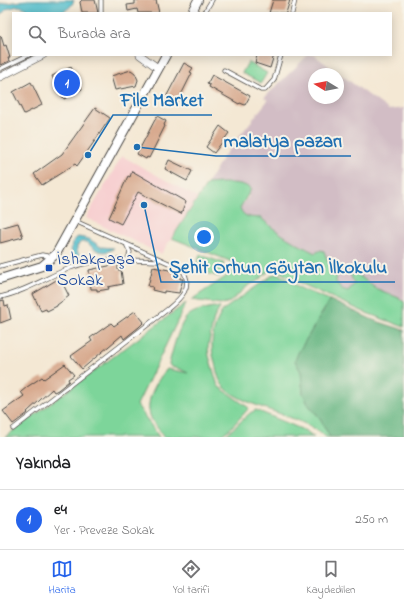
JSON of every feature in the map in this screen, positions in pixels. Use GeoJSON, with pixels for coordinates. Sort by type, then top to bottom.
{"type":"FeatureCollection","features":[{"type":"Feature","properties":{"kind":"street"},"geometry":{"type":"LineString","coordinates":[[192,12],[198,0]]}},
{"type":"Feature","properties":{"kind":"street"},"geometry":{"type":"LineString","coordinates":[[0,77],[40,56]]}},
{"type":"Feature","properties":{"kind":"street"},"geometry":{"type":"LineString","coordinates":[[141,56],[158,68]]}},
{"type":"Feature","properties":{"kind":"street"},"geometry":{"type":"LineString","coordinates":[[0,279],[30,271],[42,266],[53,257],[165,56]]}},
{"type":"Feature","properties":{"kind":"lane"},"geometry":{"type":"LineString","coordinates":[[101,0],[101,12]]}},
{"type":"Feature","properties":{"kind":"lane"},"geometry":{"type":"LineString","coordinates":[[205,12],[212,0]]}},
{"type":"Feature","properties":{"kind":"lane"},"geometry":{"type":"LineString","coordinates":[[292,12],[295,0]]}},
{"type":"Feature","properties":{"kind":"lane"},"geometry":{"type":"LineString","coordinates":[[0,68],[26,56]]}},
{"type":"Feature","properties":{"kind":"lane"},"geometry":{"type":"LineString","coordinates":[[224,70],[261,90],[265,90],[274,80],[281,56]]}},
{"type":"Feature","properties":{"kind":"lane"},"geometry":{"type":"LineString","coordinates":[[13,429],[183,296],[188,282],[185,273],[176,266],[161,261],[74,221]]}},
{"type":"Feature","properties":{"kind":"lane"},"geometry":{"type":"LineString","coordinates":[[127,245],[130,252],[128,260]]}},
{"type":"Feature","properties":{"kind":"lane"},"geometry":{"type":"LineString","coordinates":[[0,266],[42,255],[53,257]]}},
{"type":"Feature","properties":{"kind":"lane"},"geometry":{"type":"LineString","coordinates":[[0,297],[21,290],[72,267],[102,260],[161,261]]}},
{"type":"Feature","properties":{"kind":"shaded area"},"geometry":{"type":"Polygon","coordinates":[[[307,56],[315,56],[332,68],[308,68],[308,104],[344,104],[344,77],[389,110],[404,108],[404,302],[399,298],[375,288],[352,269],[350,273],[354,284],[348,291],[342,289],[337,285],[337,275],[321,250],[315,253],[273,229],[261,218],[250,218],[242,214],[240,208],[249,196],[207,184],[223,157],[268,100],[264,98],[307,56]]]}},
{"type":"Feature","properties":{"kind":"shaded area"},"geometry":{"type":"Polygon","coordinates":[[[122,156],[198,198],[161,254],[86,218],[122,156]]]}},
{"type":"Feature","properties":{"kind":"green space"},"geometry":{"type":"Polygon","coordinates":[[[248,62],[267,73],[261,83],[242,73],[248,62]]]}},
{"type":"Feature","properties":{"kind":"green space"},"geometry":{"type":"Polygon","coordinates":[[[207,184],[240,184],[251,189],[240,208],[246,216],[261,218],[286,237],[315,253],[321,250],[324,251],[328,262],[342,269],[337,275],[336,282],[342,289],[348,291],[354,284],[350,273],[351,269],[375,288],[399,298],[404,302],[404,327],[364,312],[302,284],[275,269],[269,269],[270,270],[256,282],[250,284],[230,302],[222,304],[191,300],[242,266],[172,238],[207,184]]]}},
{"type":"Feature","properties":{"kind":"green space"},"geometry":{"type":"Polygon","coordinates":[[[200,255],[224,263],[219,277],[195,269],[200,255]]]}},
{"type":"Feature","properties":{"kind":"green space"},"geometry":{"type":"Polygon","coordinates":[[[274,274],[279,274],[302,289],[330,300],[298,353],[295,361],[301,371],[303,393],[308,404],[319,417],[330,437],[326,437],[315,429],[301,422],[240,398],[229,391],[221,383],[218,377],[212,340],[220,315],[223,310],[274,274]]]}},
{"type":"Feature","properties":{"kind":"green space"},"geometry":{"type":"Polygon","coordinates":[[[330,300],[373,320],[404,330],[404,437],[330,437],[319,417],[308,404],[303,393],[301,372],[295,361],[298,353],[330,300]]]}},
{"type":"Feature","properties":{"kind":"green space"},"geometry":{"type":"Polygon","coordinates":[[[186,303],[137,405],[159,437],[5,437],[186,303]]]}},
{"type":"Feature","properties":{"kind":"green space"},"geometry":{"type":"Polygon","coordinates":[[[213,307],[220,308],[214,318],[208,347],[209,356],[218,386],[249,408],[230,429],[218,437],[163,437],[152,421],[150,415],[149,403],[153,390],[167,369],[188,373],[171,367],[169,364],[179,331],[185,319],[189,315],[213,307]]]}},
{"type":"Feature","properties":{"kind":"green space"},"geometry":{"type":"Polygon","coordinates":[[[256,410],[306,431],[314,437],[224,437],[250,413],[256,410]]]}},
{"type":"Feature","properties":{"kind":"water"},"geometry":{"type":"Polygon","coordinates":[[[28,0],[74,0],[68,9],[62,12],[32,12],[18,6],[7,9],[0,16],[0,4],[28,0]]]}},
{"type":"Feature","properties":{"kind":"water"},"geometry":{"type":"Polygon","coordinates":[[[78,237],[89,239],[101,247],[114,248],[107,252],[103,252],[96,250],[87,242],[81,242],[77,246],[77,252],[84,260],[73,255],[71,249],[74,240],[78,237]]]}},
{"type":"Feature","properties":{"kind":"building"},"geometry":{"type":"Polygon","coordinates":[[[82,0],[95,0],[98,12],[82,12],[80,2],[82,0]]]}},
{"type":"Feature","properties":{"kind":"building"},"geometry":{"type":"Polygon","coordinates":[[[135,0],[156,0],[159,12],[138,12],[137,9],[128,11],[127,5],[135,4],[135,0]]]}},
{"type":"Feature","properties":{"kind":"building"},"geometry":{"type":"Polygon","coordinates":[[[273,0],[290,0],[286,12],[269,12],[273,0]]]}},
{"type":"Feature","properties":{"kind":"building"},"geometry":{"type":"Polygon","coordinates":[[[0,36],[4,46],[6,45],[10,58],[8,58],[9,61],[0,65],[0,36]]]}},
{"type":"Feature","properties":{"kind":"building"},"geometry":{"type":"Polygon","coordinates":[[[257,56],[274,56],[270,68],[255,63],[257,56]]]}},
{"type":"Feature","properties":{"kind":"building"},"geometry":{"type":"Polygon","coordinates":[[[184,63],[193,68],[190,72],[192,73],[176,105],[174,103],[173,106],[164,101],[184,63]]]}},
{"type":"Feature","properties":{"kind":"building"},"geometry":{"type":"Polygon","coordinates":[[[71,67],[82,89],[64,99],[52,76],[71,67]]]}},
{"type":"Feature","properties":{"kind":"building"},"geometry":{"type":"Polygon","coordinates":[[[131,70],[135,73],[138,80],[136,86],[115,90],[111,76],[131,70]]]}},
{"type":"Feature","properties":{"kind":"building"},"geometry":{"type":"Polygon","coordinates":[[[212,75],[250,96],[245,105],[239,104],[209,87],[210,85],[207,84],[212,75]]]}},
{"type":"Feature","properties":{"kind":"building"},"geometry":{"type":"Polygon","coordinates":[[[31,82],[42,105],[24,114],[13,92],[31,82]]]}},
{"type":"Feature","properties":{"kind":"building"},"geometry":{"type":"Polygon","coordinates":[[[95,108],[110,118],[94,142],[77,166],[75,164],[42,185],[34,174],[62,154],[95,108]]]}},
{"type":"Feature","properties":{"kind":"building"},"geometry":{"type":"Polygon","coordinates":[[[157,116],[166,121],[165,126],[149,158],[147,157],[146,159],[137,154],[157,116]]]}},
{"type":"Feature","properties":{"kind":"building"},"geometry":{"type":"Polygon","coordinates":[[[220,126],[229,133],[214,153],[206,147],[220,126]]]}},
{"type":"Feature","properties":{"kind":"building"},"geometry":{"type":"Polygon","coordinates":[[[169,160],[192,171],[187,181],[165,169],[169,160]]]}},
{"type":"Feature","properties":{"kind":"building"},"geometry":{"type":"Polygon","coordinates":[[[132,171],[186,202],[181,214],[138,192],[121,224],[109,218],[128,176],[130,177],[132,171]]]}},
{"type":"Feature","properties":{"kind":"building"},"geometry":{"type":"Polygon","coordinates":[[[18,223],[23,237],[0,243],[0,228],[18,223]]]}},
{"type":"Feature","properties":{"kind":"building"},"geometry":{"type":"Polygon","coordinates":[[[118,264],[118,270],[121,270],[123,284],[97,291],[97,289],[91,289],[89,270],[118,264]]]}},
{"type":"Feature","properties":{"kind":"building"},"geometry":{"type":"Polygon","coordinates":[[[153,267],[180,272],[180,279],[183,279],[179,293],[164,291],[164,293],[152,290],[153,287],[148,286],[153,267]]]}},
{"type":"Feature","properties":{"kind":"building"},"geometry":{"type":"Polygon","coordinates":[[[58,279],[61,285],[63,284],[69,296],[57,306],[47,311],[46,309],[41,311],[33,294],[58,279]]]}},
{"type":"Feature","properties":{"kind":"building"},"geometry":{"type":"Polygon","coordinates":[[[4,300],[5,306],[8,305],[11,319],[0,323],[0,301],[4,300]]]}},
{"type":"Feature","properties":{"kind":"building"},"geometry":{"type":"Polygon","coordinates":[[[135,311],[144,322],[124,339],[122,335],[82,369],[71,356],[92,341],[90,338],[111,323],[114,326],[135,311]]]}},
{"type":"Feature","properties":{"kind":"building"},"geometry":{"type":"Polygon","coordinates":[[[65,364],[74,375],[68,379],[69,381],[54,392],[52,389],[27,412],[28,413],[13,424],[3,411],[24,396],[21,392],[27,387],[42,377],[44,379],[65,364]]]}},
{"type":"Feature","properties":{"kind":"place","name":"e4"},"geometry":{"type":"Point","coordinates":[67,83]}},
{"type":"Feature","properties":{"kind":"place","name":"malatya pazarı"},"geometry":{"type":"Point","coordinates":[137,147]}},
{"type":"Feature","properties":{"kind":"place","name":"File Market"},"geometry":{"type":"Point","coordinates":[88,155]}},
{"type":"Feature","properties":{"kind":"place","name":"Şehit Orhun Göytan İlkokulu"},"geometry":{"type":"Point","coordinates":[144,205]}},
{"type":"Feature","properties":{"kind":"place","name":"İshakpaşa Sokak"},"geometry":{"type":"Point","coordinates":[49,268]}}]}
